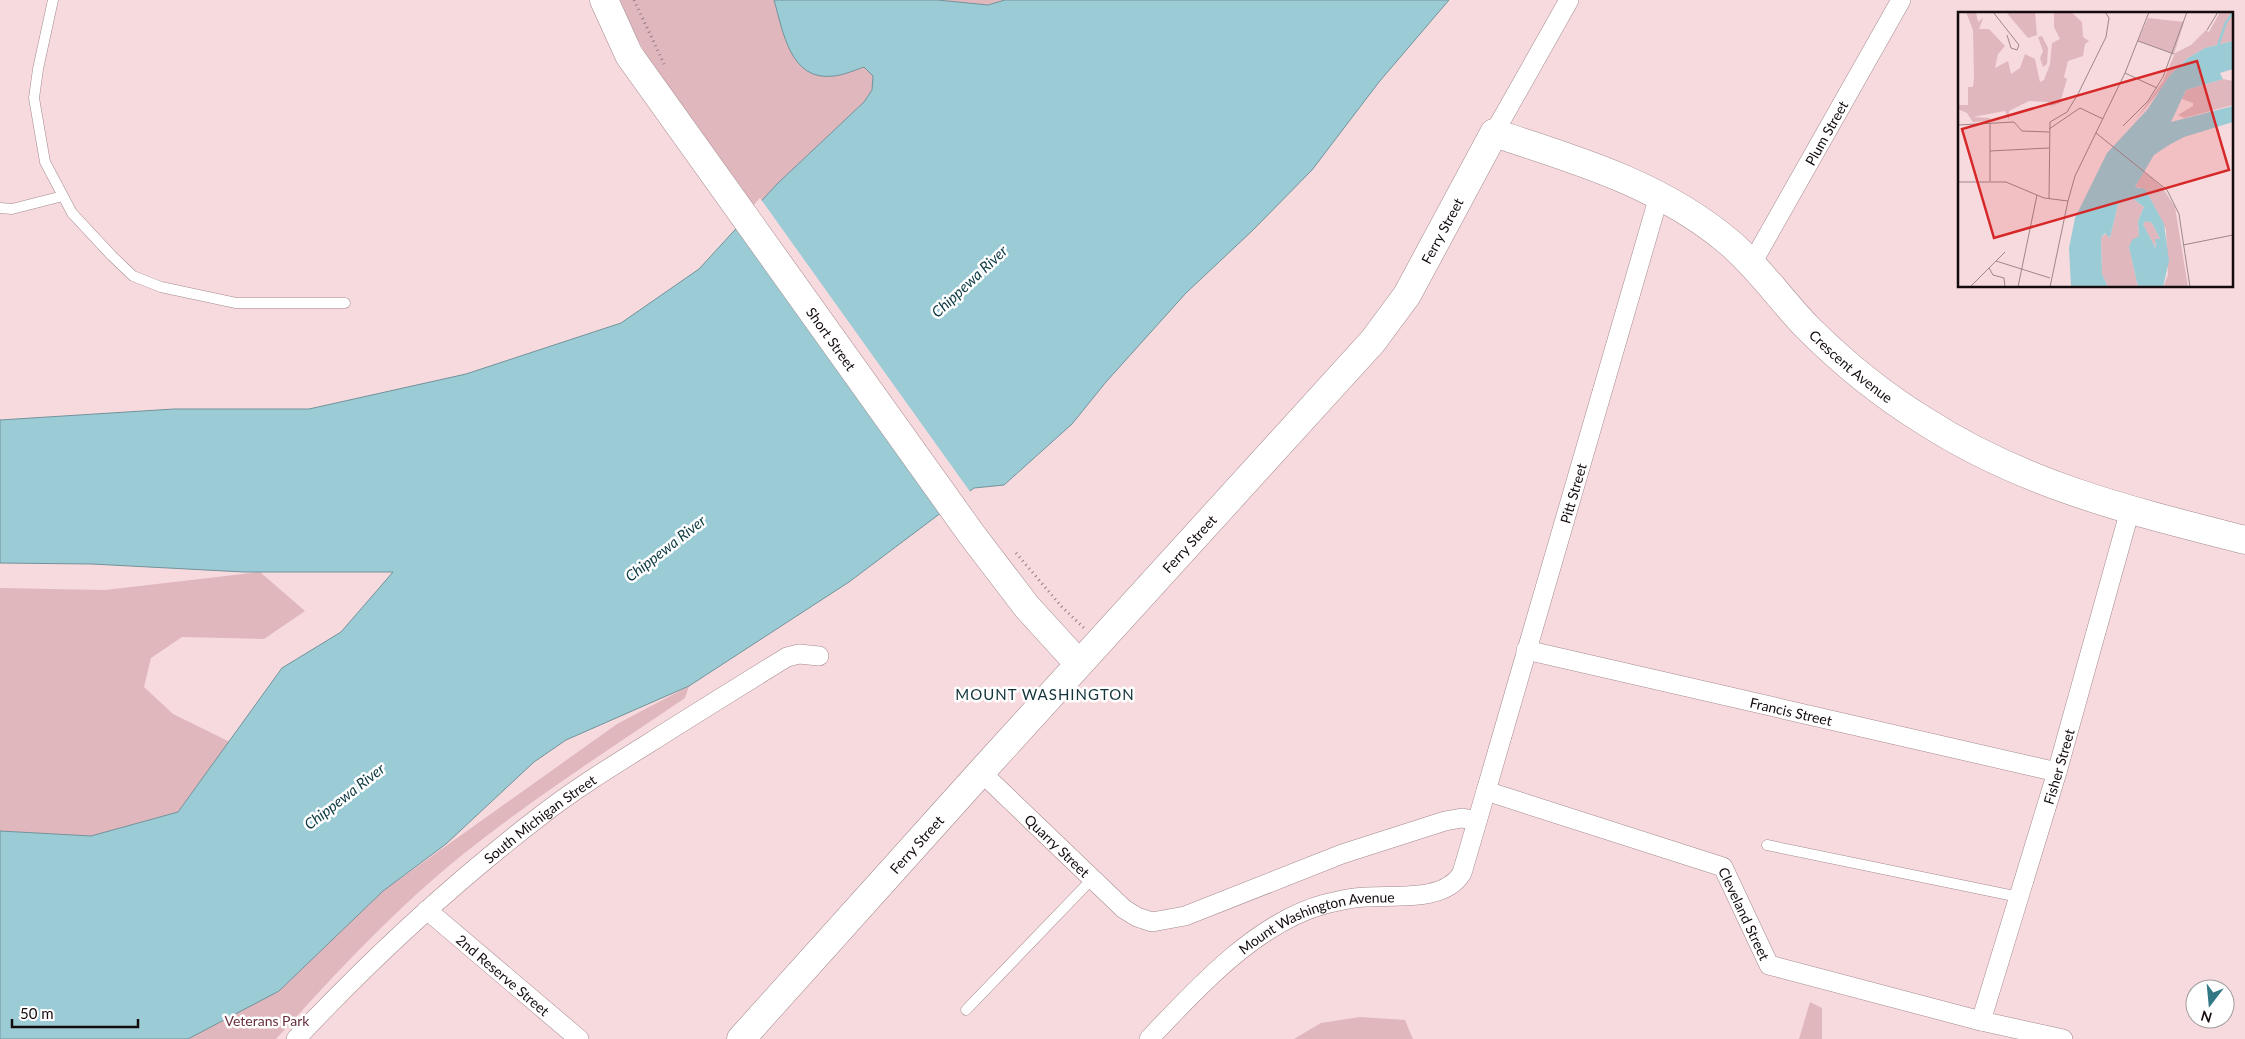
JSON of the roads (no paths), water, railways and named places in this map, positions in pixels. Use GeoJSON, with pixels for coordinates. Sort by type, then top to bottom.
{"type":"FeatureCollection","features":[{"type":"Feature","properties":{"kind":"main road","name":"Short Street"},"geometry":{"type":"LineString","coordinates":[[604,0],[629,55],[972,535],[1027,607],[1079,664]]}},
{"type":"Feature","properties":{"kind":"main road","name":"Crescent Avenue"},"geometry":{"type":"LineString","coordinates":[[1494,133],[1614,174],[1659,196],[1699,219],[1751,264],[1848,366],[1922,420],[1961,444],[2031,477],[2076,494],[2245,540]]}},
{"type":"Feature","properties":{"kind":"main road","name":"Ferry Street"},"geometry":{"type":"LineString","coordinates":[[742,1039],[981,772],[1316,405],[1393,317],[1407,295],[1494,133]]}},
{"type":"Feature","properties":{"kind":"street","name":"Ferry Street"},"geometry":{"type":"LineString","coordinates":[[1494,133],[1569,0]]}},
{"type":"Feature","properties":{"kind":"street","name":"Plum Street"},"geometry":{"type":"LineString","coordinates":[[1751,264],[1900,0]]}},
{"type":"Feature","properties":{"kind":"street","name":"Pitt Street"},"geometry":{"type":"LineString","coordinates":[[1486,790],[1659,196]]}},
{"type":"Feature","properties":{"kind":"street","name":"Fisher Street"},"geometry":{"type":"LineString","coordinates":[[1982,1021],[2057,772],[2130,510]]}},
{"type":"Feature","properties":{"kind":"street","name":"Francis Street"},"geometry":{"type":"LineString","coordinates":[[1526,650],[2057,772]]}},
{"type":"Feature","properties":{"kind":"street","name":"South Michigan Street"},"geometry":{"type":"LineString","coordinates":[[296,1039],[344,988],[427,910],[463,878],[540,816],[603,772],[787,657],[799,654],[819,656]]}},
{"type":"Feature","properties":{"kind":"street","name":"Quarry Street"},"geometry":{"type":"LineString","coordinates":[[981,772],[1124,909],[1137,917],[1152,922],[1185,916],[1342,854],[1455,818],[1477,821]]}},
{"type":"Feature","properties":{"kind":"street","name":"Mount Washington Avenue"},"geometry":{"type":"LineString","coordinates":[[1149,1039],[1207,980],[1275,924],[1324,905],[1355,898],[1422,895],[1447,888],[1458,880],[1462,873],[1486,790]]}},
{"type":"Feature","properties":{"kind":"street","name":"Cleveland Street"},"geometry":{"type":"LineString","coordinates":[[1486,790],[1723,866],[1768,965],[1982,1021],[2063,1039]]}},
{"type":"Feature","properties":{"kind":"street","name":"2nd Reserve Street"},"geometry":{"type":"LineString","coordinates":[[427,910],[579,1039]]}},
{"type":"Feature","properties":{"kind":"lane"},"geometry":{"type":"LineString","coordinates":[[53,0],[38,69],[34,98],[45,162],[72,213],[133,276],[161,287],[236,303],[345,303]]}},
{"type":"Feature","properties":{"kind":"lane"},"geometry":{"type":"LineString","coordinates":[[0,208],[12,209],[63,196]]}},
{"type":"Feature","properties":{"kind":"lane"},"geometry":{"type":"LineString","coordinates":[[1767,845],[2019,898]]}},
{"type":"Feature","properties":{"kind":"lane"},"geometry":{"type":"LineString","coordinates":[[966,1010],[1093,878]]}},
{"type":"Feature","properties":{"kind":"water","name":"Chippewa River"},"geometry":{"type":"Polygon","coordinates":[[[774,0],[937,0],[988,5],[1005,0],[1449,0],[1379,82],[1312,170],[1252,231],[1186,293],[1106,382],[1072,424],[1004,485],[974,488],[849,582],[689,686],[566,740],[534,762],[446,844],[383,891],[279,991],[188,1039],[0,1039],[0,831],[91,836],[178,812],[282,668],[341,632],[393,572],[244,572],[92,564],[0,563],[0,420],[174,409],[309,409],[466,374],[621,323],[699,269],[777,184],[864,102],[872,90],[873,76],[864,67],[846,74],[819,76],[807,71],[798,63],[785,39],[774,0]]]}},
{"type":"Feature","properties":{"kind":"district","name":"MOUNT WASHINGTON"},"geometry":{"type":"Point","coordinates":[1045,694]}},
{"type":"Feature","properties":{"kind":"park label","name":"Veterans Park"},"geometry":{"type":"Point","coordinates":[267,1020]}}]}
